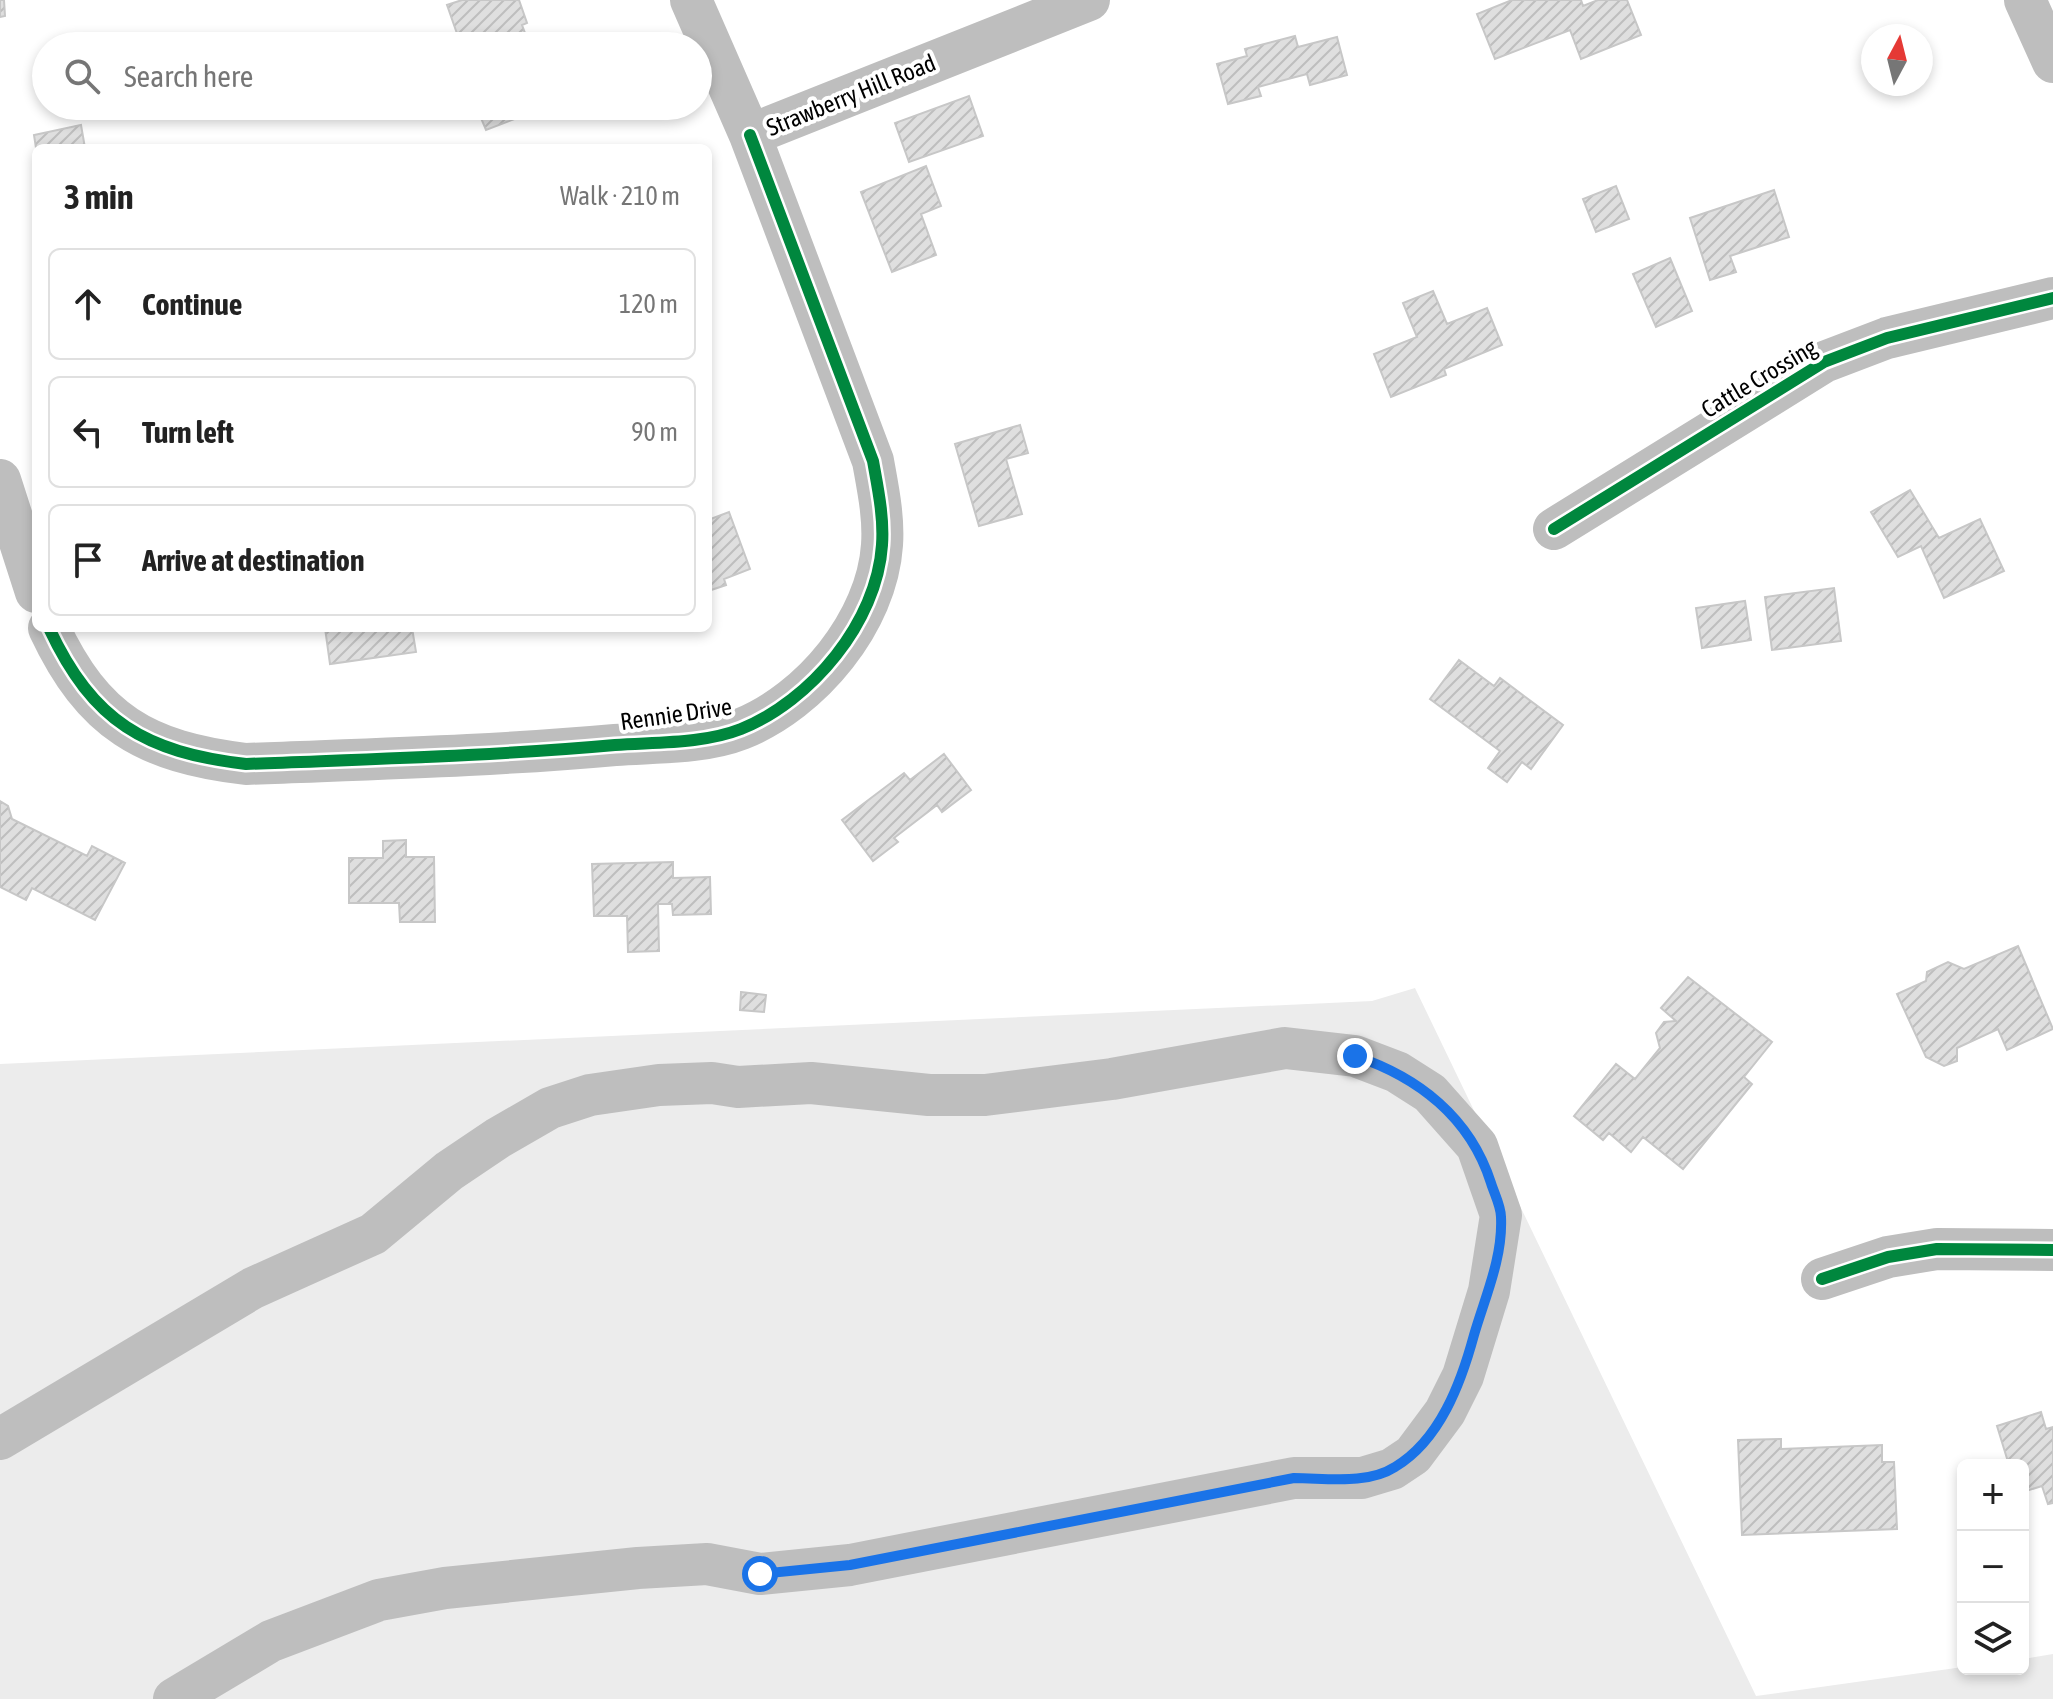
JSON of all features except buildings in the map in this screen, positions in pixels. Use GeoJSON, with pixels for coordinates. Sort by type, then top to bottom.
{"type":"FeatureCollection","features":[{"type":"Feature","properties":{"kind":"street","name":"Strawberry Hill Road"},"geometry":{"type":"LineString","coordinates":[[691,0],[705,32]]}},
{"type":"Feature","properties":{"kind":"street","name":"Strawberry Hill Road"},"geometry":{"type":"LineString","coordinates":[[712,48],[750,135],[1089,0]]}},
{"type":"Feature","properties":{"kind":"street"},"geometry":{"type":"LineString","coordinates":[[2025,0],[2053,62]]}},
{"type":"Feature","properties":{"kind":"street","name":"Rennie Drive"},"geometry":{"type":"LineString","coordinates":[[51,632],[65,663],[94,702],[128,730],[164,747],[205,759],[246,764],[567,749],[688,739],[739,730],[775,712],[819,672],[864,612],[882,547],[881,506],[873,461],[750,135]]}},
{"type":"Feature","properties":{"kind":"street","name":"Cattle Crossing"},"geometry":{"type":"LineString","coordinates":[[1554,529],[1824,362],[1887,338],[2053,298]]}},
{"type":"Feature","properties":{"kind":"street"},"geometry":{"type":"LineString","coordinates":[[0,480],[32,580]]}},
{"type":"Feature","properties":{"kind":"street"},"geometry":{"type":"LineString","coordinates":[[0,1439],[253,1288],[373,1234],[449,1171],[498,1138],[550,1108],[590,1095],[659,1085],[712,1083],[738,1087],[811,1083],[929,1095],[985,1095],[1112,1079],[1285,1048],[1355,1056],[1397,1072],[1430,1093],[1477,1146],[1501,1215],[1489,1291],[1463,1376],[1445,1412],[1413,1455],[1392,1469],[1362,1478],[1294,1478],[850,1565],[760,1574],[707,1564],[638,1568],[445,1588],[379,1600],[271,1641],[174,1699]]}},
{"type":"Feature","properties":{"kind":"street"},"geometry":{"type":"LineString","coordinates":[[1822,1279],[1888,1257],[1937,1249],[2053,1250]]}},
{"type":"Feature","properties":{"kind":"shaded area"},"geometry":{"type":"Polygon","coordinates":[[[1415,988],[1756,1696],[1957,1668],[1957,1675],[2029,1675],[2029,1658],[2053,1654],[2053,1699],[0,1699],[0,1064],[1372,1001],[1415,988]]]}},
{"type":"Feature","properties":{"kind":"cycle path"},"geometry":{"type":"LineString","coordinates":[[51,632],[84,687],[126,727],[179,751],[246,764],[477,755],[695,740],[741,729],[792,699],[815,679],[854,630],[877,574],[882,524],[873,461],[750,135]]}},
{"type":"Feature","properties":{"kind":"cycle path"},"geometry":{"type":"LineString","coordinates":[[1554,529],[1824,362],[1887,338],[2053,298]]}},
{"type":"Feature","properties":{"kind":"cycle path"},"geometry":{"type":"LineString","coordinates":[[1822,1279],[1888,1257],[1937,1249],[2053,1250]]}},
{"type":"Feature","properties":{"kind":"route"},"geometry":{"type":"LineString","coordinates":[[760,1574],[850,1565],[1294,1478],[1362,1478],[1392,1469],[1413,1455],[1445,1412],[1463,1376],[1489,1291],[1498,1251],[1501,1215],[1477,1146],[1452,1114],[1430,1093],[1397,1072],[1355,1056]]}}]}
